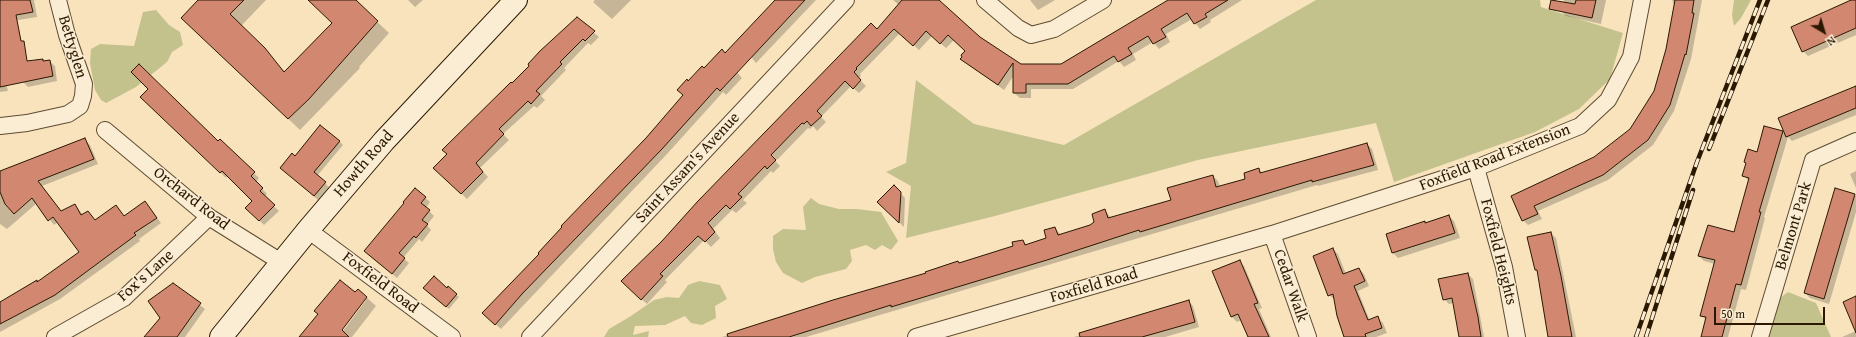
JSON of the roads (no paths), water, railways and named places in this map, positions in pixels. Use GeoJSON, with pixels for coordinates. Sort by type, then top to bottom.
{"type":"FeatureCollection","features":[{"type":"Feature","properties":{"kind":"main road","name":"Howth Road"},"geometry":{"type":"LineString","coordinates":[[221,337],[281,262],[402,121],[516,0]]}},
{"type":"Feature","properties":{"kind":"street","name":"Bettyglen"},"geometry":{"type":"LineString","coordinates":[[0,126],[27,123],[68,114],[80,106],[84,96],[84,84],[67,35],[58,0]]}},
{"type":"Feature","properties":{"kind":"street","name":"Saint Assam's Avenue"},"geometry":{"type":"LineString","coordinates":[[530,337],[846,0]]}},
{"type":"Feature","properties":{"kind":"street"},"geometry":{"type":"LineString","coordinates":[[985,0],[1018,28],[1030,35],[1054,29],[1103,0]]}},
{"type":"Feature","properties":{"kind":"street","name":"Foxfield Road Extension"},"geometry":{"type":"LineString","coordinates":[[1272,234],[1476,168],[1580,126],[1608,100],[1631,57],[1642,0]]}},
{"type":"Feature","properties":{"kind":"street","name":"Orchard Road"},"geometry":{"type":"LineString","coordinates":[[105,130],[209,216],[281,262]]}},
{"type":"Feature","properties":{"kind":"street","name":"Belmont Park"},"geometry":{"type":"LineString","coordinates":[[1760,337],[1813,160],[1856,142]]}},
{"type":"Feature","properties":{"kind":"street","name":"Foxfield Heights"},"geometry":{"type":"LineString","coordinates":[[1476,168],[1504,267],[1517,337]]}},
{"type":"Feature","properties":{"kind":"street","name":"Fox's Lane"},"geometry":{"type":"LineString","coordinates":[[55,337],[124,298],[209,216]]}},
{"type":"Feature","properties":{"kind":"street","name":"Foxfield Road"},"geometry":{"type":"LineString","coordinates":[[308,230],[452,337]]}},
{"type":"Feature","properties":{"kind":"street","name":"Foxfield Road"},"geometry":{"type":"LineString","coordinates":[[916,337],[1272,234]]}},
{"type":"Feature","properties":{"kind":"street","name":"Cedar Walk"},"geometry":{"type":"LineString","coordinates":[[1272,234],[1308,337]]}},
{"type":"Feature","properties":{"kind":"railway"},"geometry":{"type":"LineString","coordinates":[[1636,337],[1697,162],[1760,0]]}},
{"type":"Feature","properties":{"kind":"railway"},"geometry":{"type":"LineString","coordinates":[[1709,149],[1768,0]]}},
{"type":"Feature","properties":{"kind":"railway"},"geometry":{"type":"LineString","coordinates":[[1646,337],[1693,190]]}}]}
